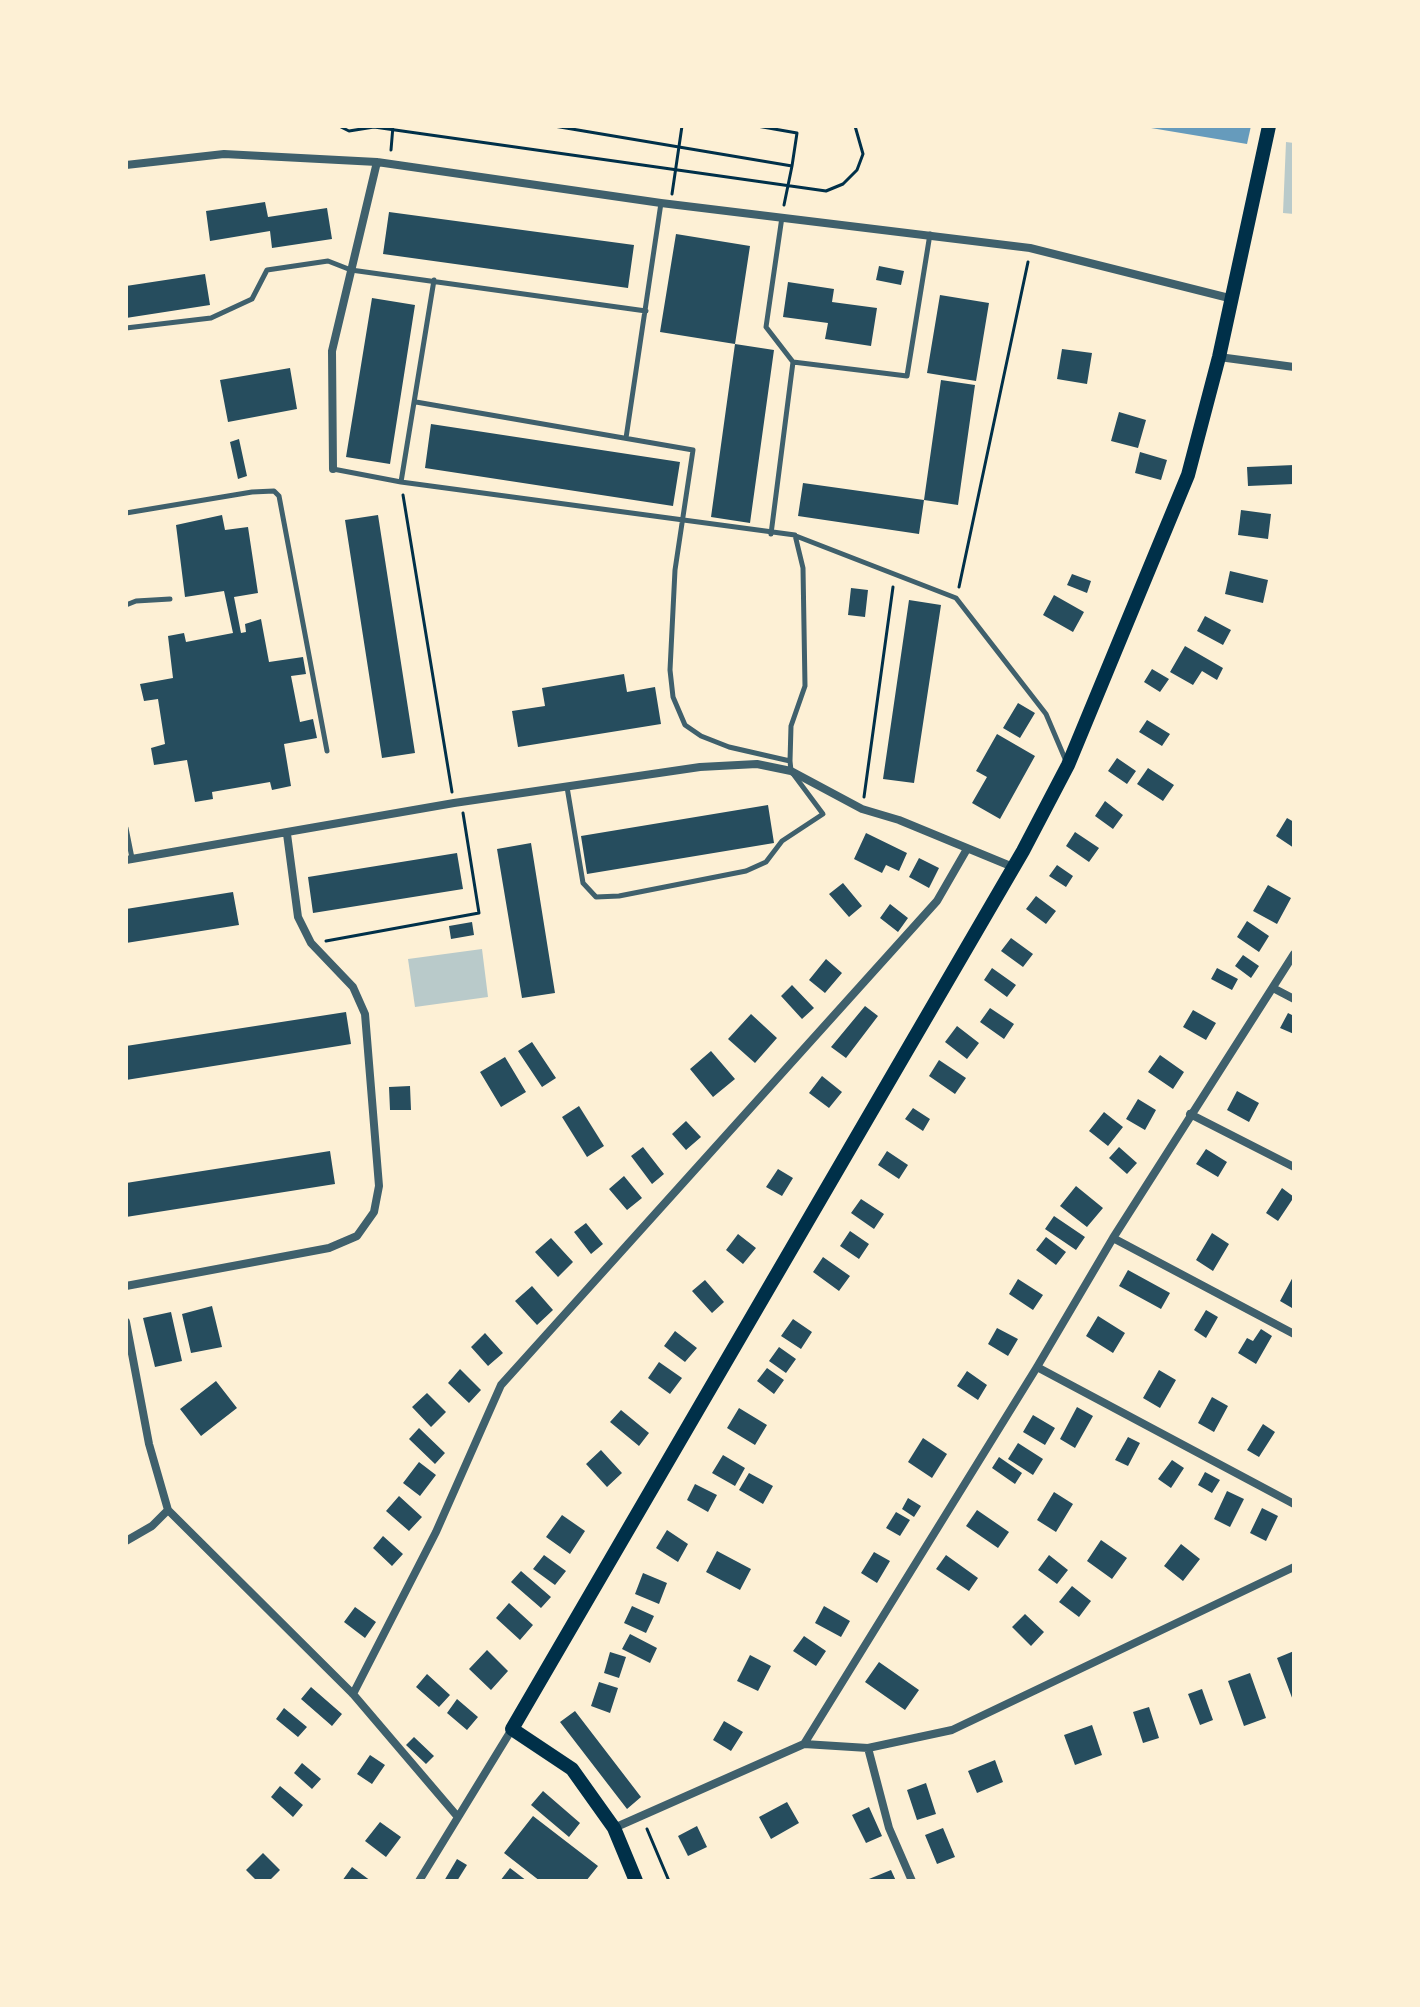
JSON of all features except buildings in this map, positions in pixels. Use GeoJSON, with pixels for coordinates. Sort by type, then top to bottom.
{"type":"FeatureCollection","features":[{"type":"Feature","properties":{"kind":"main road"},"geometry":{"type":"LineString","coordinates":[[636,1881],[614,1828],[572,1769],[512,1729],[1013,867],[1068,765],[1188,475],[1219,357],[1229,298],[1269,126]]}},
{"type":"Feature","properties":{"kind":"street"},"geometry":{"type":"LineString","coordinates":[[126,165],[224,154],[377,162],[666,204],[1030,248],[1229,298]]}},
{"type":"Feature","properties":{"kind":"street"},"geometry":{"type":"LineString","coordinates":[[333,469],[332,351],[377,162]]}},
{"type":"Feature","properties":{"kind":"street"},"geometry":{"type":"LineString","coordinates":[[1219,357],[1294,367]]}},
{"type":"Feature","properties":{"kind":"street"},"geometry":{"type":"LineString","coordinates":[[129,860],[457,803],[714,766],[757,764],[790,766],[862,809],[899,820],[1013,867]]}},
{"type":"Feature","properties":{"kind":"street"},"geometry":{"type":"LineString","coordinates":[[126,1286],[329,1248],[357,1236],[374,1212],[379,1186],[365,1014],[353,987],[311,943],[298,917],[287,834]]}},
{"type":"Feature","properties":{"kind":"street"},"geometry":{"type":"LineString","coordinates":[[353,1694],[436,1532],[501,1385],[937,901],[967,849]]}},
{"type":"Feature","properties":{"kind":"street"},"geometry":{"type":"LineString","coordinates":[[804,1744],[1113,1238],[1294,954]]}},
{"type":"Feature","properties":{"kind":"street"},"geometry":{"type":"LineString","coordinates":[[1273,988],[1294,999]]}},
{"type":"Feature","properties":{"kind":"street"},"geometry":{"type":"LineString","coordinates":[[1190,1114],[1294,1167]]}},
{"type":"Feature","properties":{"kind":"street"},"geometry":{"type":"LineString","coordinates":[[1113,1238],[1294,1334]]}},
{"type":"Feature","properties":{"kind":"street"},"geometry":{"type":"LineString","coordinates":[[126,1322],[149,1444],[168,1510],[353,1694],[457,1816]]}},
{"type":"Feature","properties":{"kind":"street"},"geometry":{"type":"LineString","coordinates":[[1037,1367],[1294,1504]]}},
{"type":"Feature","properties":{"kind":"street"},"geometry":{"type":"LineString","coordinates":[[126,1541],[152,1526],[168,1510]]}},
{"type":"Feature","properties":{"kind":"street"},"geometry":{"type":"LineString","coordinates":[[614,1828],[804,1744],[868,1748],[952,1730],[1294,1567]]}},
{"type":"Feature","properties":{"kind":"street"},"geometry":{"type":"LineString","coordinates":[[419,1881],[512,1729]]}},
{"type":"Feature","properties":{"kind":"street"},"geometry":{"type":"LineString","coordinates":[[868,1748],[889,1828],[912,1881]]}},
{"type":"Feature","properties":{"kind":"lane"},"geometry":{"type":"LineString","coordinates":[[626,438],[666,204]]}},
{"type":"Feature","properties":{"kind":"lane"},"geometry":{"type":"LineString","coordinates":[[771,534],[793,362],[766,327],[782,216]]}},
{"type":"Feature","properties":{"kind":"lane"},"geometry":{"type":"LineString","coordinates":[[793,362],[907,376],[930,234]]}},
{"type":"Feature","properties":{"kind":"lane"},"geometry":{"type":"LineString","coordinates":[[126,328],[184,323],[231,310],[252,299],[267,270],[328,261],[351,270],[646,311]]}},
{"type":"Feature","properties":{"kind":"lane"},"geometry":{"type":"LineString","coordinates":[[401,482],[434,280]]}},
{"type":"Feature","properties":{"kind":"lane"},"geometry":{"type":"LineString","coordinates":[[416,402],[693,450],[675,570],[670,670],[673,697],[685,725],[729,747],[790,766]]}},
{"type":"Feature","properties":{"kind":"lane"},"geometry":{"type":"LineString","coordinates":[[333,469],[401,482],[795,535],[956,598],[1046,714],[1068,765]]}},
{"type":"Feature","properties":{"kind":"lane"},"geometry":{"type":"LineString","coordinates":[[126,513],[252,492],[274,491],[279,496],[327,751]]}},
{"type":"Feature","properties":{"kind":"lane"},"geometry":{"type":"LineString","coordinates":[[567,787],[583,883],[596,897],[725,878],[766,862],[782,841],[823,814],[790,766],[791,726],[805,686],[803,568],[795,535]]}},
{"type":"Feature","properties":{"kind":"lane"},"geometry":{"type":"LineString","coordinates":[[126,605],[136,601],[170,599]]}},
{"type":"Feature","properties":{"kind":"lane"},"geometry":{"type":"LineString","coordinates":[[126,828],[129,860]]}},
{"type":"Feature","properties":{"kind":"path"},"geometry":{"type":"LineString","coordinates":[[339,126],[349,131],[393,128],[826,191],[843,184],[857,170],[863,154],[855,126]]}},
{"type":"Feature","properties":{"kind":"path"},"geometry":{"type":"LineString","coordinates":[[554,126],[792,166]]}},
{"type":"Feature","properties":{"kind":"path"},"geometry":{"type":"LineString","coordinates":[[666,204],[676,170],[682,126]]}},
{"type":"Feature","properties":{"kind":"path"},"geometry":{"type":"LineString","coordinates":[[757,126],[797,133],[782,216]]}},
{"type":"Feature","properties":{"kind":"path"},"geometry":{"type":"LineString","coordinates":[[389,164],[393,128]]}},
{"type":"Feature","properties":{"kind":"path"},"geometry":{"type":"LineString","coordinates":[[956,598],[1030,248]]}},
{"type":"Feature","properties":{"kind":"path"},"geometry":{"type":"LineString","coordinates":[[311,943],[479,913],[401,482]]}},
{"type":"Feature","properties":{"kind":"path"},"geometry":{"type":"LineString","coordinates":[[862,809],[894,575]]}},
{"type":"Feature","properties":{"kind":"path"},"geometry":{"type":"LineString","coordinates":[[642,1816],[669,1881]]}},
{"type":"Feature","properties":{"kind":"shaded area"},"geometry":{"type":"Polygon","coordinates":[[[1286,142],[1294,143],[1294,214],[1283,213],[1286,142]]]}},
{"type":"Feature","properties":{"kind":"shaded area"},"geometry":{"type":"Polygon","coordinates":[[[482,949],[488,997],[415,1007],[408,959],[482,949]]]}},
{"type":"Feature","properties":{"kind":"water"},"geometry":{"type":"Polygon","coordinates":[[[1139,126],[1251,126],[1247,144],[1139,126]]]}}]}
